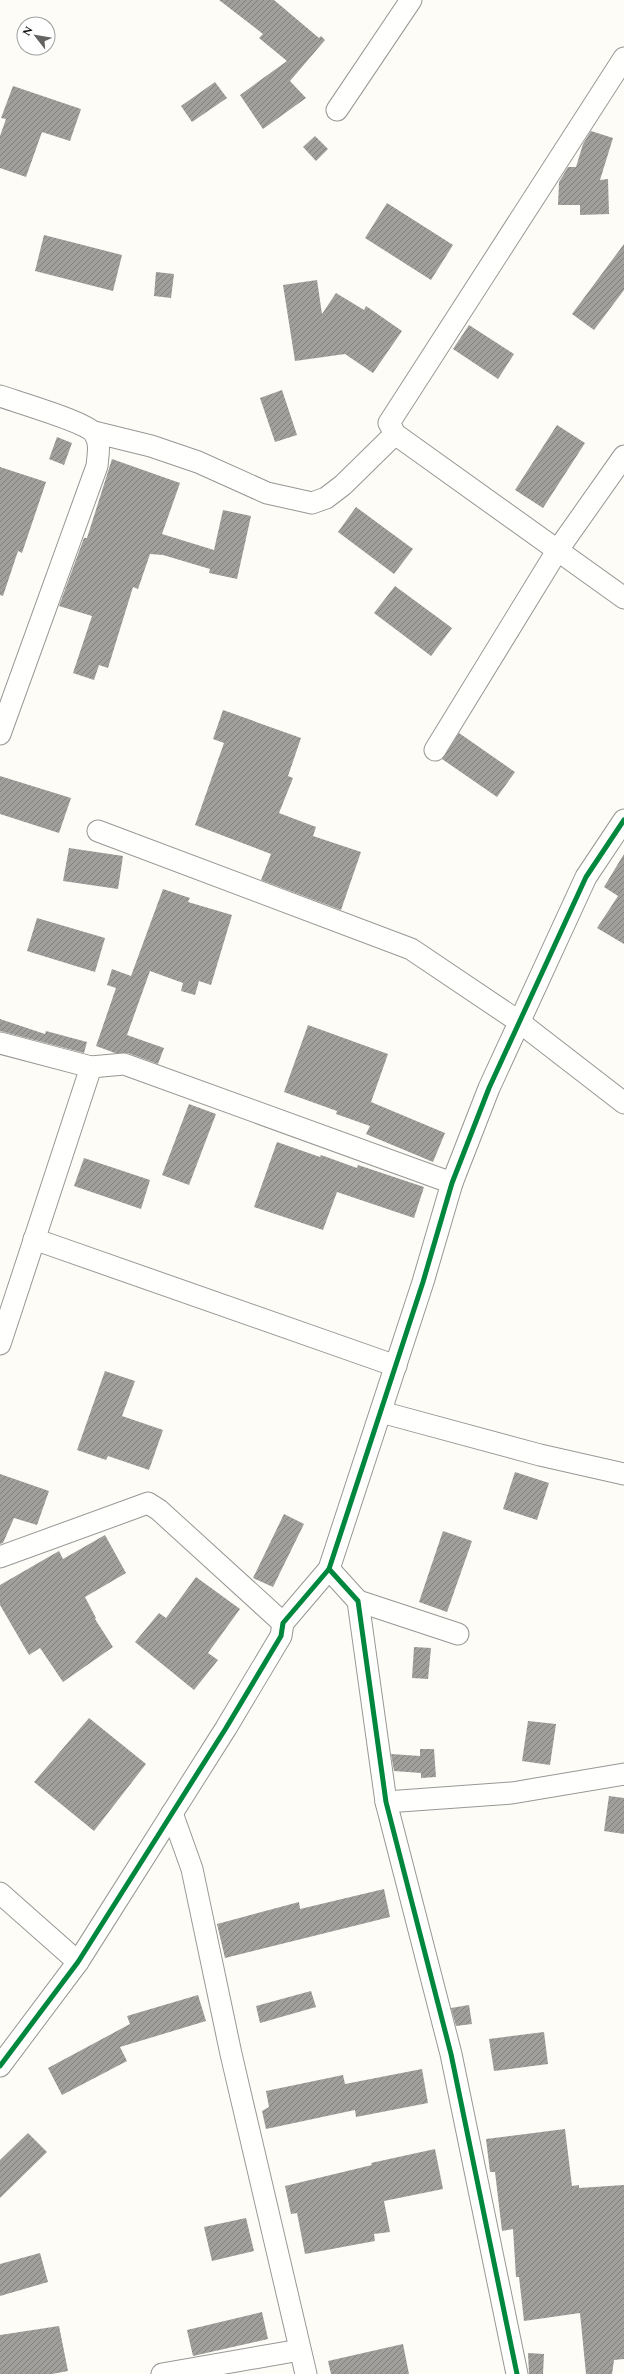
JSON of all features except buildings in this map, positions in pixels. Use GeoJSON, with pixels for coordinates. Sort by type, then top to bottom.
{"type":"FeatureCollection","features":[{"type":"Feature","properties":{"kind":"street"},"geometry":{"type":"LineString","coordinates":[[337,110],[411,0]]}},
{"type":"Feature","properties":{"kind":"street"},"geometry":{"type":"LineString","coordinates":[[624,58],[389,423],[395,434],[624,598]]}},
{"type":"Feature","properties":{"kind":"street"},"geometry":{"type":"LineString","coordinates":[[0,396],[77,423],[94,432],[151,446],[198,462],[267,493],[312,503],[326,498],[343,485],[395,434]]}},
{"type":"Feature","properties":{"kind":"street"},"geometry":{"type":"LineString","coordinates":[[0,734],[97,466],[99,445],[94,432]]}},
{"type":"Feature","properties":{"kind":"street"},"geometry":{"type":"LineString","coordinates":[[435,750],[558,551],[624,456]]}},
{"type":"Feature","properties":{"kind":"street"},"geometry":{"type":"LineString","coordinates":[[0,2066],[78,1962],[172,1814],[281,1636],[284,1623],[329,1569],[396,1366],[452,1183],[518,1021],[586,877],[624,820]]}},
{"type":"Feature","properties":{"kind":"street"},"geometry":{"type":"LineString","coordinates":[[98,831],[411,949],[518,1021],[624,1103]]}},
{"type":"Feature","properties":{"kind":"street"},"geometry":{"type":"LineString","coordinates":[[0,1044],[91,1067],[124,1064],[452,1183]]}},
{"type":"Feature","properties":{"kind":"street"},"geometry":{"type":"LineString","coordinates":[[0,1344],[91,1067]]}},
{"type":"Feature","properties":{"kind":"street"},"geometry":{"type":"LineString","coordinates":[[34,1239],[396,1366]]}},
{"type":"Feature","properties":{"kind":"street"},"geometry":{"type":"LineString","coordinates":[[381,1412],[540,1455],[624,1474]]}},
{"type":"Feature","properties":{"kind":"street"},"geometry":{"type":"LineString","coordinates":[[0,1557],[148,1503],[159,1510],[284,1623]]}},
{"type":"Feature","properties":{"kind":"street"},"geometry":{"type":"LineString","coordinates":[[329,1569],[358,1601],[458,1634]]}},
{"type":"Feature","properties":{"kind":"street"},"geometry":{"type":"LineString","coordinates":[[358,1601],[386,1802],[451,2054],[517,2374]]}},
{"type":"Feature","properties":{"kind":"street"},"geometry":{"type":"LineString","coordinates":[[386,1802],[512,1793],[624,1774]]}},
{"type":"Feature","properties":{"kind":"street"},"geometry":{"type":"LineString","coordinates":[[172,1814],[192,1869],[230,2054],[306,2374]]}},
{"type":"Feature","properties":{"kind":"street"},"geometry":{"type":"LineString","coordinates":[[0,1893],[78,1962]]}},
{"type":"Feature","properties":{"kind":"street"},"geometry":{"type":"LineString","coordinates":[[162,2374],[300,2350]]}},
{"type":"Feature","properties":{"kind":"cycle path"},"geometry":{"type":"LineString","coordinates":[[0,2066],[78,1962],[226,1728],[281,1636],[283,1623],[329,1569],[423,1282],[452,1183],[489,1088],[586,877],[624,820]]}},
{"type":"Feature","properties":{"kind":"cycle path"},"geometry":{"type":"LineString","coordinates":[[329,1569],[358,1601],[386,1802],[451,2054],[517,2374]]}}]}
